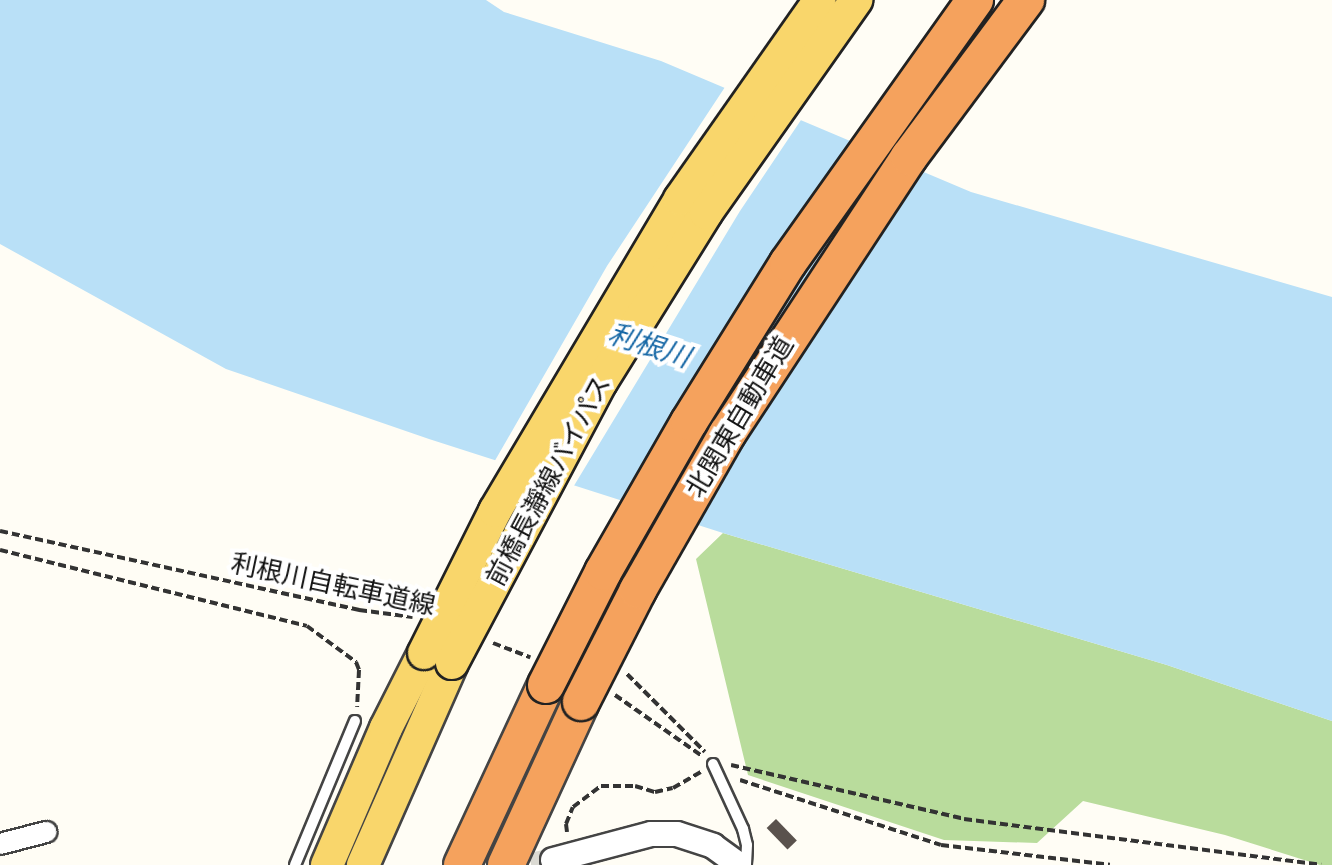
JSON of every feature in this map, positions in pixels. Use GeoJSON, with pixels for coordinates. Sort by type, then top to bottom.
{"type":"FeatureCollection","features":[{"type":"Feature","properties":{"kind":"highway","name":"北関東自動車道"},"geometry":{"type":"LineString","coordinates":[[462,865],[541,672],[603,572],[673,449],[788,263],[975,0]]}},
{"type":"Feature","properties":{"kind":"highway","name":"北関東自動車道"},"geometry":{"type":"LineString","coordinates":[[506,865],[594,696],[638,590],[727,434],[814,297],[909,157],[1026,0]]}},
{"type":"Feature","properties":{"kind":"main road","name":"前橋長瀞線バイパス"},"geometry":{"type":"LineString","coordinates":[[363,865],[495,511],[680,199],[820,0]]}},
{"type":"Feature","properties":{"kind":"main road","name":"前橋長瀞線バイパス"},"geometry":{"type":"LineString","coordinates":[[327,865],[386,728],[438,658],[609,369],[706,213],[856,0]]}},
{"type":"Feature","properties":{"kind":"street"},"geometry":{"type":"LineString","coordinates":[[0,844],[46,832]]}},
{"type":"Feature","properties":{"kind":"street"},"geometry":{"type":"LineString","coordinates":[[568,853],[651,834],[677,834],[705,842],[739,865]]}},
{"type":"Feature","properties":{"kind":"lane"},"geometry":{"type":"LineString","coordinates":[[295,865],[355,721]]}},
{"type":"Feature","properties":{"kind":"lane"},"geometry":{"type":"LineString","coordinates":[[713,764],[743,829],[747,845],[746,865]]}},
{"type":"Feature","properties":{"kind":"path","name":"利根川自転車道線"},"geometry":{"type":"LineString","coordinates":[[0,531],[359,610],[417,618]]}},
{"type":"Feature","properties":{"kind":"path","name":"利根川自転車道線"},"geometry":{"type":"LineString","coordinates":[[0,550],[307,626],[356,662],[359,679],[355,721]]}},
{"type":"Feature","properties":{"kind":"path"},"geometry":{"type":"LineString","coordinates":[[493,643],[541,672]]}},
{"type":"Feature","properties":{"kind":"path"},"geometry":{"type":"LineString","coordinates":[[623,665],[625,672],[692,735],[713,764]]}},
{"type":"Feature","properties":{"kind":"path"},"geometry":{"type":"LineString","coordinates":[[594,696],[684,742]]}},
{"type":"Feature","properties":{"kind":"path"},"geometry":{"type":"LineString","coordinates":[[568,853],[566,824],[573,807],[601,786],[664,790],[693,779],[713,764],[728,764],[964,819],[1321,865]]}},
{"type":"Feature","properties":{"kind":"path"},"geometry":{"type":"LineString","coordinates":[[733,778],[941,845],[1110,865]]}},
{"type":"Feature","properties":{"kind":"green space"},"geometry":{"type":"Polygon","coordinates":[[[723,533],[1167,665],[1332,721],[1332,865],[1320,865],[1225,835],[1083,801],[1037,843],[944,840],[748,775],[696,559],[723,533]]]}},
{"type":"Feature","properties":{"kind":"water","name":"利根川"},"geometry":{"type":"Polygon","coordinates":[[[0,0],[486,0],[504,12],[661,61],[971,192],[1332,297],[1332,721],[1167,665],[723,533],[429,439],[226,369],[0,244],[0,0]]]}},
{"type":"Feature","properties":{"kind":"pier"},"geometry":{"type":"Polygon","coordinates":[[[727,84],[803,117],[740,211],[572,489],[493,464],[607,266],[727,84]]]}},
{"type":"Feature","properties":{"kind":"building"},"geometry":{"type":"Polygon","coordinates":[[[776,819],[797,841],[787,850],[767,828],[776,819]]]}},
{"type":"Feature","properties":{"kind":"tunnel"},"geometry":{"type":"LineString","coordinates":[[531,865],[553,860]]}}]}
